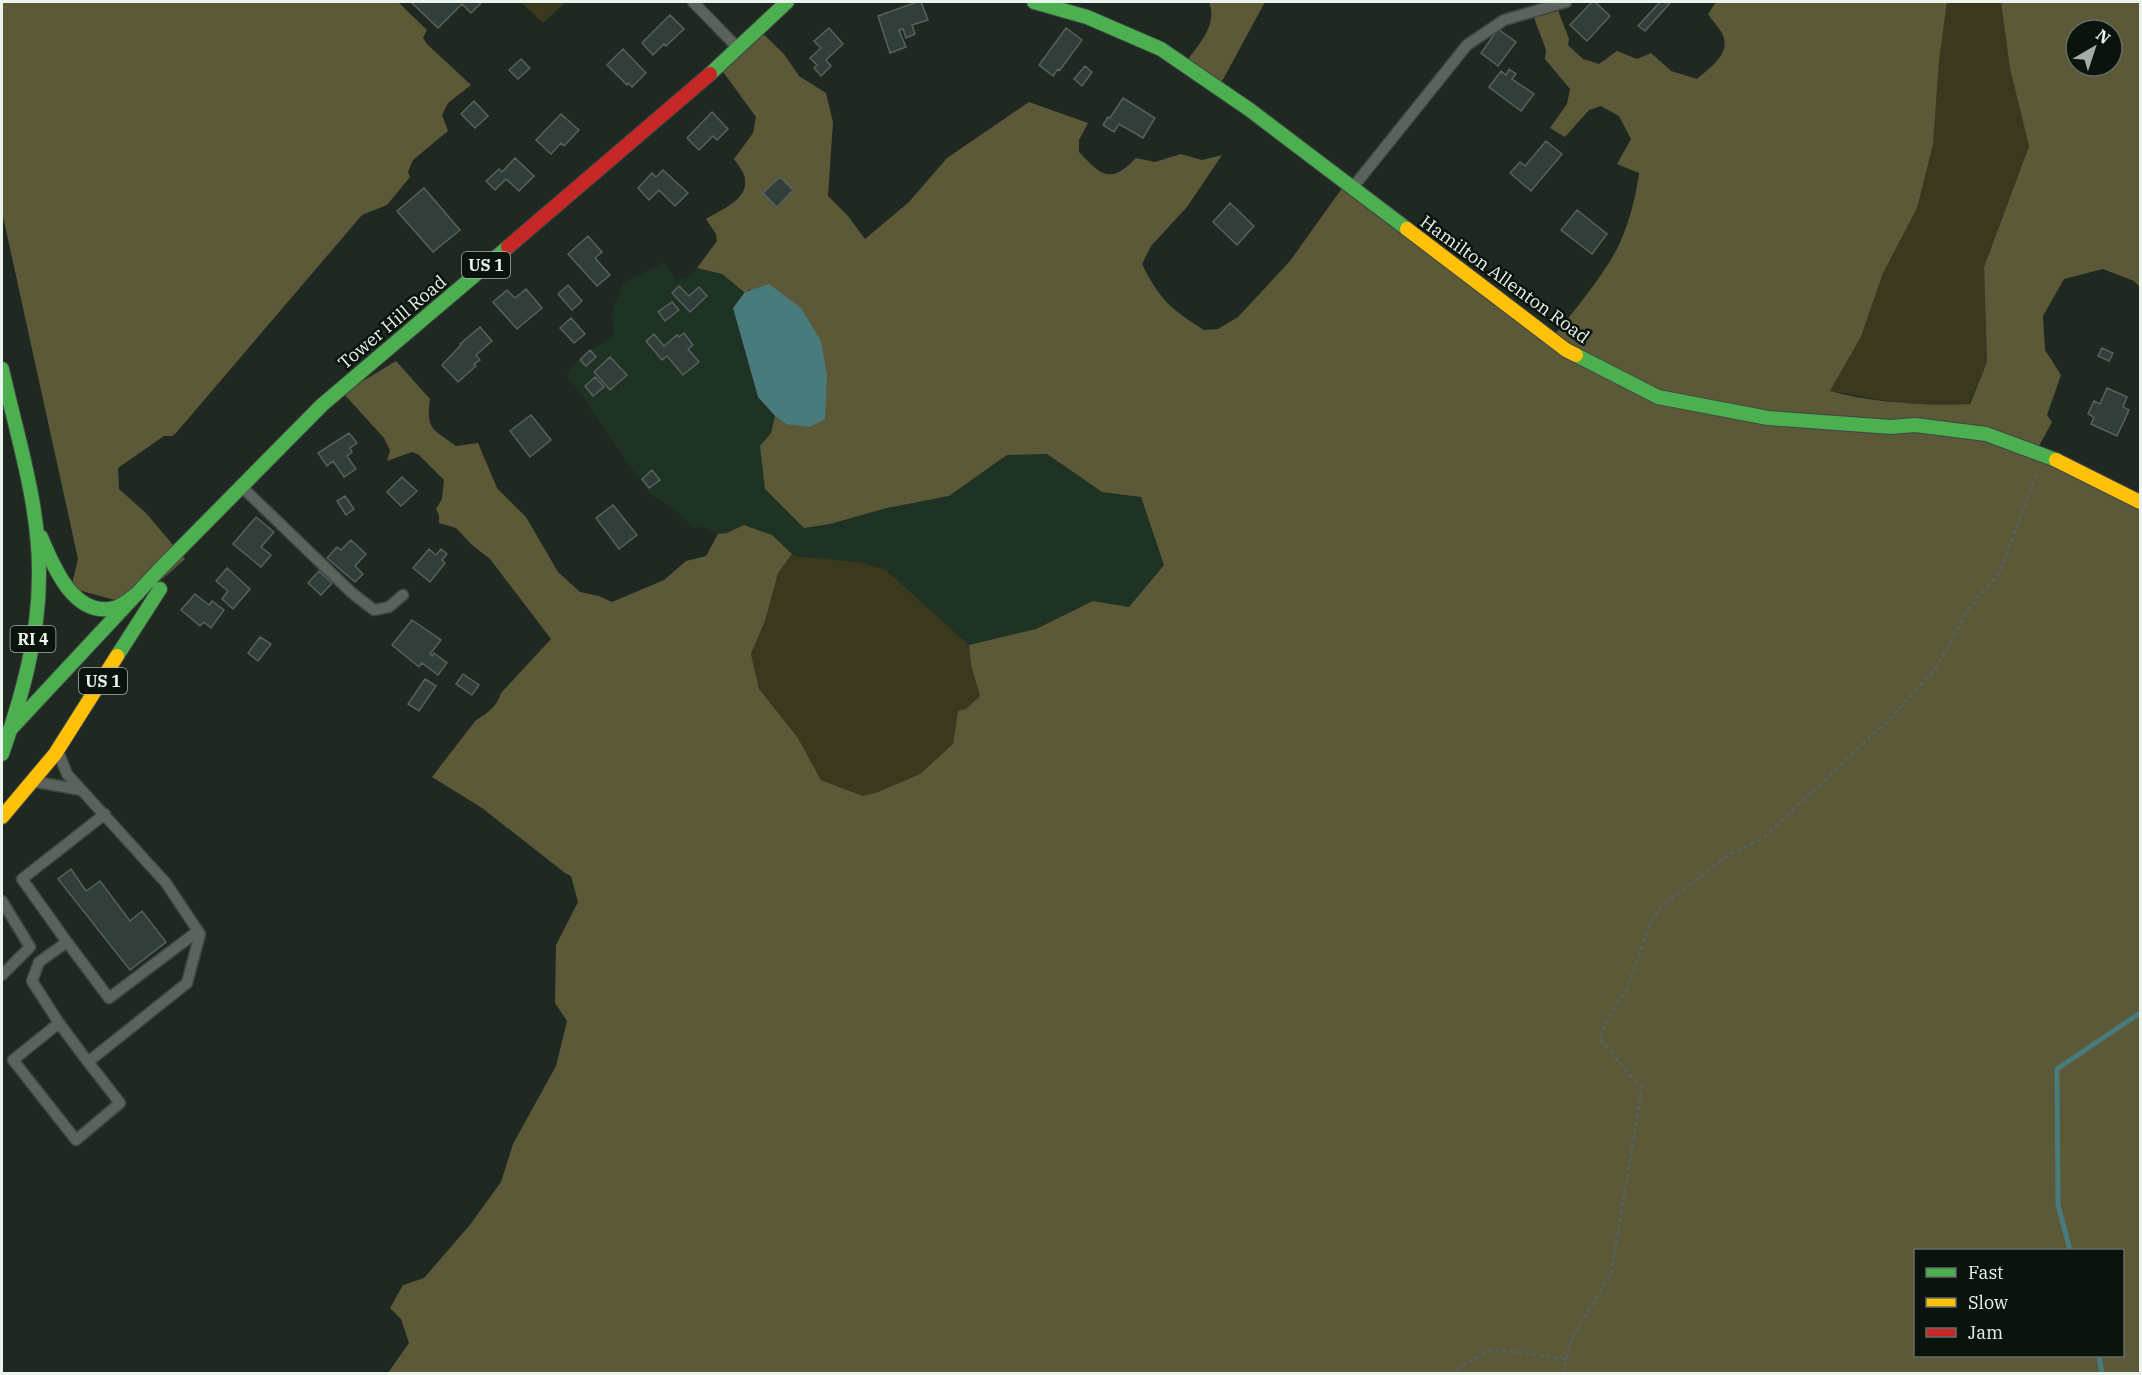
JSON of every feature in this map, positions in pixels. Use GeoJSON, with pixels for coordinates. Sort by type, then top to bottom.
{"type":"FeatureCollection","features":[{"type":"Feature","properties":{"kind":"main road","name":"Tower Hill Road"},"geometry":{"type":"LineString","coordinates":[[6,733],[138,592],[322,405],[658,120],[787,2]]}},
{"type":"Feature","properties":{"kind":"main road","name":"Hamilton Allenton Road"},"geometry":{"type":"LineString","coordinates":[[1034,2],[1087,17],[1161,49],[1250,110],[1566,350],[1658,397],[1768,418],[1891,427],[1915,425],[1986,434],[2045,454],[2140,502]]}},
{"type":"Feature","properties":{"kind":"main road","name":"RI 4"},"geometry":{"type":"LineString","coordinates":[[2,369],[32,500],[38,550],[38,597],[33,644],[26,678],[6,733],[2,754]]}},
{"type":"Feature","properties":{"kind":"main road"},"geometry":{"type":"LineString","coordinates":[[34,521],[50,559],[74,597],[88,605],[110,608],[121,604],[138,592]]}},
{"type":"Feature","properties":{"kind":"main road","name":"Tower Hill Road"},"geometry":{"type":"LineString","coordinates":[[2,817],[57,750],[193,537]]}},
{"type":"Feature","properties":{"kind":"lane"},"geometry":{"type":"LineString","coordinates":[[693,2],[738,48]]}},
{"type":"Feature","properties":{"kind":"lane"},"geometry":{"type":"LineString","coordinates":[[1352,189],[1467,45],[1504,20],[1566,2]]}},
{"type":"Feature","properties":{"kind":"lane"},"geometry":{"type":"LineString","coordinates":[[242,487],[352,593],[374,610],[389,607],[403,595]]}},
{"type":"Feature","properties":{"kind":"lane"},"geometry":{"type":"LineString","coordinates":[[57,750],[67,774],[166,883],[200,934],[188,983],[88,1062]]}},
{"type":"Feature","properties":{"kind":"lane"},"geometry":{"type":"LineString","coordinates":[[31,782],[81,790]]}},
{"type":"Feature","properties":{"kind":"lane"},"geometry":{"type":"LineString","coordinates":[[105,814],[22,879],[109,998],[198,931]]}},
{"type":"Feature","properties":{"kind":"lane"},"geometry":{"type":"LineString","coordinates":[[2,901],[30,947],[2,975]]}},
{"type":"Feature","properties":{"kind":"lane"},"geometry":{"type":"LineString","coordinates":[[59,1023],[13,1060],[76,1140],[120,1103],[59,1023],[32,981],[39,962],[68,942]]}},
{"type":"Feature","properties":{"kind":"path"},"geometry":{"type":"LineString","coordinates":[[1563,1374],[1571,1340],[1611,1274],[1642,1088],[1599,1039],[1607,1019],[1626,991],[1649,926],[1661,906],[1732,854],[1763,838],[1804,802],[1822,782],[1895,714],[1938,665],[1969,608],[2000,572],[2045,454]]}},
{"type":"Feature","properties":{"kind":"path"},"geometry":{"type":"LineString","coordinates":[[1449,1374],[1492,1349],[1567,1359]]}},
{"type":"Feature","properties":{"kind":"shaded area"},"geometry":{"type":"Polygon","coordinates":[[[2,2],[398,2],[427,30],[423,38],[427,44],[471,85],[448,103],[442,115],[448,131],[413,160],[408,172],[410,177],[387,205],[362,215],[176,433],[172,436],[164,436],[118,468],[119,489],[146,513],[185,559],[133,605],[71,588],[78,559],[2,212],[2,2]]]}},
{"type":"Feature","properties":{"kind":"shaded area"},"geometry":{"type":"Polygon","coordinates":[[[521,2],[566,2],[543,23],[521,2]]]}},
{"type":"Feature","properties":{"kind":"shaded area"},"geometry":{"type":"Polygon","coordinates":[[[1209,2],[1265,2],[1220,85],[1186,62],[1206,34],[1211,19],[1209,2]]]}},
{"type":"Feature","properties":{"kind":"shaded area"},"geometry":{"type":"Polygon","coordinates":[[[1716,2],[1947,2],[1939,61],[1933,144],[1917,208],[1883,273],[1861,337],[1830,391],[1882,401],[1917,404],[1970,404],[1987,362],[1984,267],[2029,146],[2010,69],[2001,2],[2140,2],[2140,287],[2134,281],[2103,269],[2064,279],[2043,316],[2045,350],[2061,375],[2047,415],[2052,422],[2033,457],[2140,503],[2140,1373],[388,1373],[409,1343],[401,1319],[390,1308],[403,1285],[424,1278],[469,1226],[501,1182],[513,1144],[556,1066],[567,1021],[555,1003],[556,945],[578,902],[571,876],[482,808],[432,777],[476,720],[491,709],[501,693],[551,639],[490,559],[456,528],[439,523],[436,509],[442,499],[444,480],[419,455],[412,452],[387,461],[390,450],[384,438],[343,393],[396,361],[430,399],[430,423],[436,431],[456,446],[478,443],[497,488],[526,517],[558,572],[580,592],[599,596],[612,602],[664,580],[686,561],[706,556],[718,534],[727,533],[744,525],[772,535],[792,554],[778,573],[765,621],[751,654],[759,689],[798,738],[821,780],[863,796],[920,774],[953,744],[958,711],[966,709],[980,696],[971,665],[969,645],[1036,629],[1093,601],[1129,607],[1164,565],[1141,497],[1102,492],[1047,454],[1007,455],[949,496],[804,528],[765,489],[760,446],[771,433],[775,416],[786,424],[750,289],[745,293],[722,274],[697,268],[717,241],[716,234],[706,219],[732,204],[745,187],[744,175],[734,159],[753,133],[756,117],[718,65],[757,28],[784,54],[799,76],[826,93],[833,122],[828,196],[848,216],[865,239],[909,202],[947,158],[1029,102],[1088,123],[1079,140],[1079,152],[1100,172],[1106,174],[1119,172],[1136,158],[1155,162],[1181,154],[1202,160],[1222,155],[1187,207],[1151,246],[1142,264],[1167,303],[1204,330],[1218,329],[1238,317],[1290,261],[1345,184],[1553,337],[1597,281],[1619,245],[1632,210],[1639,173],[1617,164],[1631,139],[1619,116],[1601,106],[1589,110],[1565,137],[1550,128],[1567,104],[1570,89],[1545,59],[1546,50],[1533,15],[1556,5],[1569,39],[1568,45],[1583,59],[1599,64],[1617,51],[1637,59],[1651,53],[1671,71],[1697,79],[1722,54],[1724,41],[1722,33],[1708,14],[1716,2]]]}},
{"type":"Feature","properties":{"kind":"shaded area"},"geometry":{"type":"Polygon","coordinates":[[[1947,2],[2001,2],[2010,69],[2029,145],[1984,267],[1987,362],[1969,404],[1903,404],[1830,391],[1861,337],[1883,273],[1939,61],[1947,2]]]}},
{"type":"Feature","properties":{"kind":"shaded area"},"geometry":{"type":"Polygon","coordinates":[[[664,263],[677,280],[693,275],[697,268],[722,274],[745,293],[733,308],[758,397],[775,416],[771,433],[804,528],[949,496],[1007,455],[1047,454],[1102,492],[1141,497],[1164,565],[1129,607],[1093,601],[1036,629],[969,645],[885,569],[858,562],[794,556],[731,530],[718,534],[703,527],[693,528],[678,512],[649,493],[567,375],[571,367],[586,352],[614,336],[612,312],[623,283],[664,263]]]}},
{"type":"Feature","properties":{"kind":"shaded area"},"geometry":{"type":"Polygon","coordinates":[[[792,554],[858,562],[885,569],[969,645],[971,665],[980,696],[966,709],[958,712],[953,744],[920,774],[863,796],[821,780],[798,738],[759,690],[751,654],[765,621],[778,573],[792,554]]]}},
{"type":"Feature","properties":{"kind":"water"},"geometry":{"type":"Polygon","coordinates":[[[769,284],[801,308],[821,341],[827,375],[825,419],[810,427],[786,424],[775,416],[758,397],[733,308],[745,292],[769,284]]]}},
{"type":"Feature","properties":{"kind":"building"},"geometry":{"type":"Polygon","coordinates":[[[411,2],[482,2],[471,13],[462,4],[438,28],[411,2]]]}},
{"type":"Feature","properties":{"kind":"building"},"geometry":{"type":"Polygon","coordinates":[[[921,2],[928,20],[912,25],[915,34],[906,38],[903,29],[899,30],[906,47],[890,53],[878,16],[921,2]]]}},
{"type":"Feature","properties":{"kind":"building"},"geometry":{"type":"Polygon","coordinates":[[[1592,2],[1595,2],[1610,16],[1587,41],[1570,25],[1592,2]]]}},
{"type":"Feature","properties":{"kind":"building"},"geometry":{"type":"Polygon","coordinates":[[[1660,2],[1670,3],[1645,31],[1638,26],[1660,2]]]}},
{"type":"Feature","properties":{"kind":"building"},"geometry":{"type":"Polygon","coordinates":[[[670,15],[684,29],[653,55],[642,43],[670,15]]]}},
{"type":"Feature","properties":{"kind":"building"},"geometry":{"type":"Polygon","coordinates":[[[829,28],[843,44],[826,60],[831,66],[821,76],[814,68],[817,65],[810,58],[821,48],[814,41],[829,28]]]}},
{"type":"Feature","properties":{"kind":"building"},"geometry":{"type":"Polygon","coordinates":[[[1066,28],[1082,40],[1053,76],[1039,65],[1066,28]]]}},
{"type":"Feature","properties":{"kind":"building"},"geometry":{"type":"Polygon","coordinates":[[[1498,29],[1516,42],[1498,66],[1481,53],[1498,29]]]}},
{"type":"Feature","properties":{"kind":"building"},"geometry":{"type":"Polygon","coordinates":[[[623,49],[646,73],[632,87],[628,83],[627,85],[607,65],[623,49]]]}},
{"type":"Feature","properties":{"kind":"building"},"geometry":{"type":"Polygon","coordinates":[[[521,59],[530,68],[518,79],[509,70],[521,59]]]}},
{"type":"Feature","properties":{"kind":"building"},"geometry":{"type":"Polygon","coordinates":[[[1085,66],[1092,72],[1082,86],[1074,79],[1085,66]]]}},
{"type":"Feature","properties":{"kind":"building"},"geometry":{"type":"Polygon","coordinates":[[[1509,69],[1516,74],[1512,79],[1534,94],[1521,111],[1489,87],[1501,71],[1506,75],[1509,69]]]}},
{"type":"Feature","properties":{"kind":"building"},"geometry":{"type":"Polygon","coordinates":[[[1123,98],[1155,118],[1143,138],[1119,124],[1114,132],[1103,125],[1123,98]]]}},
{"type":"Feature","properties":{"kind":"building"},"geometry":{"type":"Polygon","coordinates":[[[474,101],[488,116],[475,128],[461,114],[474,101]]]}},
{"type":"Feature","properties":{"kind":"building"},"geometry":{"type":"Polygon","coordinates":[[[712,112],[728,129],[717,140],[713,136],[699,150],[687,138],[712,112]]]}},
{"type":"Feature","properties":{"kind":"building"},"geometry":{"type":"Polygon","coordinates":[[[561,114],[579,130],[564,146],[561,143],[551,154],[536,140],[561,114]]]}},
{"type":"Feature","properties":{"kind":"building"},"geometry":{"type":"Polygon","coordinates":[[[1546,141],[1562,154],[1531,191],[1510,173],[1520,162],[1525,166],[1546,141]]]}},
{"type":"Feature","properties":{"kind":"building"},"geometry":{"type":"Polygon","coordinates":[[[515,158],[534,176],[519,191],[506,179],[495,190],[486,181],[499,169],[502,172],[515,158]]]}},
{"type":"Feature","properties":{"kind":"building"},"geometry":{"type":"Polygon","coordinates":[[[663,170],[688,193],[675,206],[659,190],[649,200],[638,188],[652,173],[656,177],[663,170]]]}},
{"type":"Feature","properties":{"kind":"building"},"geometry":{"type":"Polygon","coordinates":[[[780,177],[793,190],[777,207],[763,193],[780,177]]]}},
{"type":"Feature","properties":{"kind":"building"},"geometry":{"type":"Polygon","coordinates":[[[424,188],[460,230],[433,252],[397,211],[424,188]]]}},
{"type":"Feature","properties":{"kind":"building"},"geometry":{"type":"Polygon","coordinates":[[[1230,203],[1254,226],[1237,245],[1213,222],[1230,203]]]}},
{"type":"Feature","properties":{"kind":"building"},"geometry":{"type":"Polygon","coordinates":[[[1577,210],[1607,234],[1592,254],[1561,230],[1577,210]]]}},
{"type":"Feature","properties":{"kind":"building"},"geometry":{"type":"Polygon","coordinates":[[[588,236],[602,252],[595,258],[610,275],[597,286],[568,254],[588,236]]]}},
{"type":"Feature","properties":{"kind":"building"},"geometry":{"type":"Polygon","coordinates":[[[568,285],[582,301],[572,310],[558,294],[568,285]]]}},
{"type":"Feature","properties":{"kind":"building"},"geometry":{"type":"Polygon","coordinates":[[[679,286],[689,296],[699,287],[707,296],[690,312],[672,293],[679,286]]]}},
{"type":"Feature","properties":{"kind":"building"},"geometry":{"type":"Polygon","coordinates":[[[526,289],[542,308],[517,329],[493,302],[507,290],[515,298],[526,289]]]}},
{"type":"Feature","properties":{"kind":"building"},"geometry":{"type":"Polygon","coordinates":[[[672,302],[679,310],[665,321],[658,312],[672,302]]]}},
{"type":"Feature","properties":{"kind":"building"},"geometry":{"type":"Polygon","coordinates":[[[571,318],[585,334],[574,343],[560,328],[571,318]]]}},
{"type":"Feature","properties":{"kind":"building"},"geometry":{"type":"Polygon","coordinates":[[[480,327],[492,341],[476,355],[480,360],[474,364],[476,366],[458,382],[442,365],[460,344],[480,327]]]}},
{"type":"Feature","properties":{"kind":"building"},"geometry":{"type":"Polygon","coordinates":[[[684,333],[693,345],[688,349],[699,362],[683,375],[667,356],[662,360],[646,341],[654,334],[664,346],[677,335],[679,337],[684,333]]]}},
{"type":"Feature","properties":{"kind":"building"},"geometry":{"type":"Polygon","coordinates":[[[2102,348],[2113,353],[2109,361],[2098,356],[2102,348]]]}},
{"type":"Feature","properties":{"kind":"building"},"geometry":{"type":"Polygon","coordinates":[[[590,350],[596,357],[586,366],[580,360],[590,350]]]}},
{"type":"Feature","properties":{"kind":"building"},"geometry":{"type":"Polygon","coordinates":[[[610,357],[627,375],[610,390],[594,372],[610,357]]]}},
{"type":"Feature","properties":{"kind":"building"},"geometry":{"type":"Polygon","coordinates":[[[595,377],[604,387],[593,396],[585,386],[595,377]]]}},
{"type":"Feature","properties":{"kind":"building"},"geometry":{"type":"Polygon","coordinates":[[[2107,388],[2127,397],[2123,407],[2129,410],[2117,436],[2091,424],[2094,417],[2088,414],[2094,401],[2100,404],[2107,388]]]}},
{"type":"Feature","properties":{"kind":"building"},"geometry":{"type":"Polygon","coordinates":[[[531,415],[551,440],[530,457],[510,431],[531,415]]]}},
{"type":"Feature","properties":{"kind":"building"},"geometry":{"type":"Polygon","coordinates":[[[349,433],[357,443],[350,448],[352,452],[347,456],[356,469],[344,477],[333,461],[327,466],[318,453],[349,433]]]}},
{"type":"Feature","properties":{"kind":"building"},"geometry":{"type":"Polygon","coordinates":[[[652,470],[660,480],[649,488],[642,479],[652,470]]]}},
{"type":"Feature","properties":{"kind":"building"},"geometry":{"type":"Polygon","coordinates":[[[402,477],[417,491],[401,506],[387,492],[402,477]]]}},
{"type":"Feature","properties":{"kind":"building"},"geometry":{"type":"Polygon","coordinates":[[[345,496],[354,509],[346,515],[337,501],[345,496]]]}},
{"type":"Feature","properties":{"kind":"building"},"geometry":{"type":"Polygon","coordinates":[[[613,505],[637,535],[619,549],[596,518],[613,505]]]}},
{"type":"Feature","properties":{"kind":"building"},"geometry":{"type":"Polygon","coordinates":[[[256,517],[274,532],[261,547],[271,555],[261,567],[233,544],[256,517]]]}},
{"type":"Feature","properties":{"kind":"building"},"geometry":{"type":"Polygon","coordinates":[[[351,540],[366,554],[355,566],[363,574],[355,582],[327,558],[337,547],[341,550],[351,540]]]}},
{"type":"Feature","properties":{"kind":"building"},"geometry":{"type":"Polygon","coordinates":[[[429,549],[436,555],[441,549],[447,554],[442,560],[445,563],[430,582],[413,568],[429,549]]]}},
{"type":"Feature","properties":{"kind":"building"},"geometry":{"type":"Polygon","coordinates":[[[227,568],[250,589],[233,609],[222,599],[228,591],[216,581],[227,568]]]}},
{"type":"Feature","properties":{"kind":"building"},"geometry":{"type":"Polygon","coordinates":[[[319,571],[332,583],[321,595],[308,583],[319,571]]]}},
{"type":"Feature","properties":{"kind":"building"},"geometry":{"type":"Polygon","coordinates":[[[195,594],[209,605],[212,601],[224,610],[211,628],[204,622],[200,626],[181,610],[195,594]]]}},
{"type":"Feature","properties":{"kind":"building"},"geometry":{"type":"Polygon","coordinates":[[[412,620],[441,640],[430,654],[432,656],[434,653],[447,663],[438,675],[422,663],[419,667],[392,645],[412,620]]]}},
{"type":"Feature","properties":{"kind":"building"},"geometry":{"type":"Polygon","coordinates":[[[260,637],[271,644],[258,661],[248,653],[260,637]]]}},
{"type":"Feature","properties":{"kind":"building"},"geometry":{"type":"Polygon","coordinates":[[[463,674],[479,685],[472,695],[456,684],[463,674]]]}},
{"type":"Feature","properties":{"kind":"building"},"geometry":{"type":"Polygon","coordinates":[[[425,679],[436,686],[419,711],[408,704],[425,679]]]}},
{"type":"Feature","properties":{"kind":"building"},"geometry":{"type":"Polygon","coordinates":[[[71,869],[86,891],[100,881],[130,921],[142,911],[166,942],[130,970],[58,879],[71,869]]]}},
{"type":"Feature","properties":{"kind":"waterway"},"geometry":{"type":"LineString","coordinates":[[2070,1249],[2058,1205],[2057,1069],[2140,1013]]}},
{"type":"Feature","properties":{"kind":"waterway"},"geometry":{"type":"LineString","coordinates":[[2099,1357],[2102,1374]]}},
{"type":"Feature","properties":{"kind":"traffic: fast"},"geometry":{"type":"LineString","coordinates":[[710,74],[787,2]]}},
{"type":"Feature","properties":{"kind":"traffic: fast"},"geometry":{"type":"LineString","coordinates":[[1034,2],[1087,17],[1161,49],[1250,110],[1407,229]]}},
{"type":"Feature","properties":{"kind":"traffic: fast"},"geometry":{"type":"LineString","coordinates":[[7,733],[158,571],[322,405],[508,247]]}},
{"type":"Feature","properties":{"kind":"traffic: fast"},"geometry":{"type":"LineString","coordinates":[[1576,355],[1658,397],[1768,418],[1891,427],[1915,425],[1986,434],[2056,460]]}},
{"type":"Feature","properties":{"kind":"traffic: fast"},"geometry":{"type":"LineString","coordinates":[[2,369],[32,497],[39,576],[33,644],[2,754]]}},
{"type":"Feature","properties":{"kind":"traffic: fast"},"geometry":{"type":"LineString","coordinates":[[41,537],[67,587],[76,598],[87,605],[100,609],[114,608],[124,604],[138,593]]}},
{"type":"Feature","properties":{"kind":"traffic: fast"},"geometry":{"type":"LineString","coordinates":[[117,656],[160,589]]}},
{"type":"Feature","properties":{"kind":"traffic: slow"},"geometry":{"type":"LineString","coordinates":[[1407,229],[1566,350],[1576,355]]}},
{"type":"Feature","properties":{"kind":"traffic: slow"},"geometry":{"type":"LineString","coordinates":[[2056,460],[2140,502]]}},
{"type":"Feature","properties":{"kind":"traffic: slow"},"geometry":{"type":"LineString","coordinates":[[2,817],[55,754],[117,656]]}},
{"type":"Feature","properties":{"kind":"traffic: jam"},"geometry":{"type":"LineString","coordinates":[[508,247],[710,74]]}}]}
